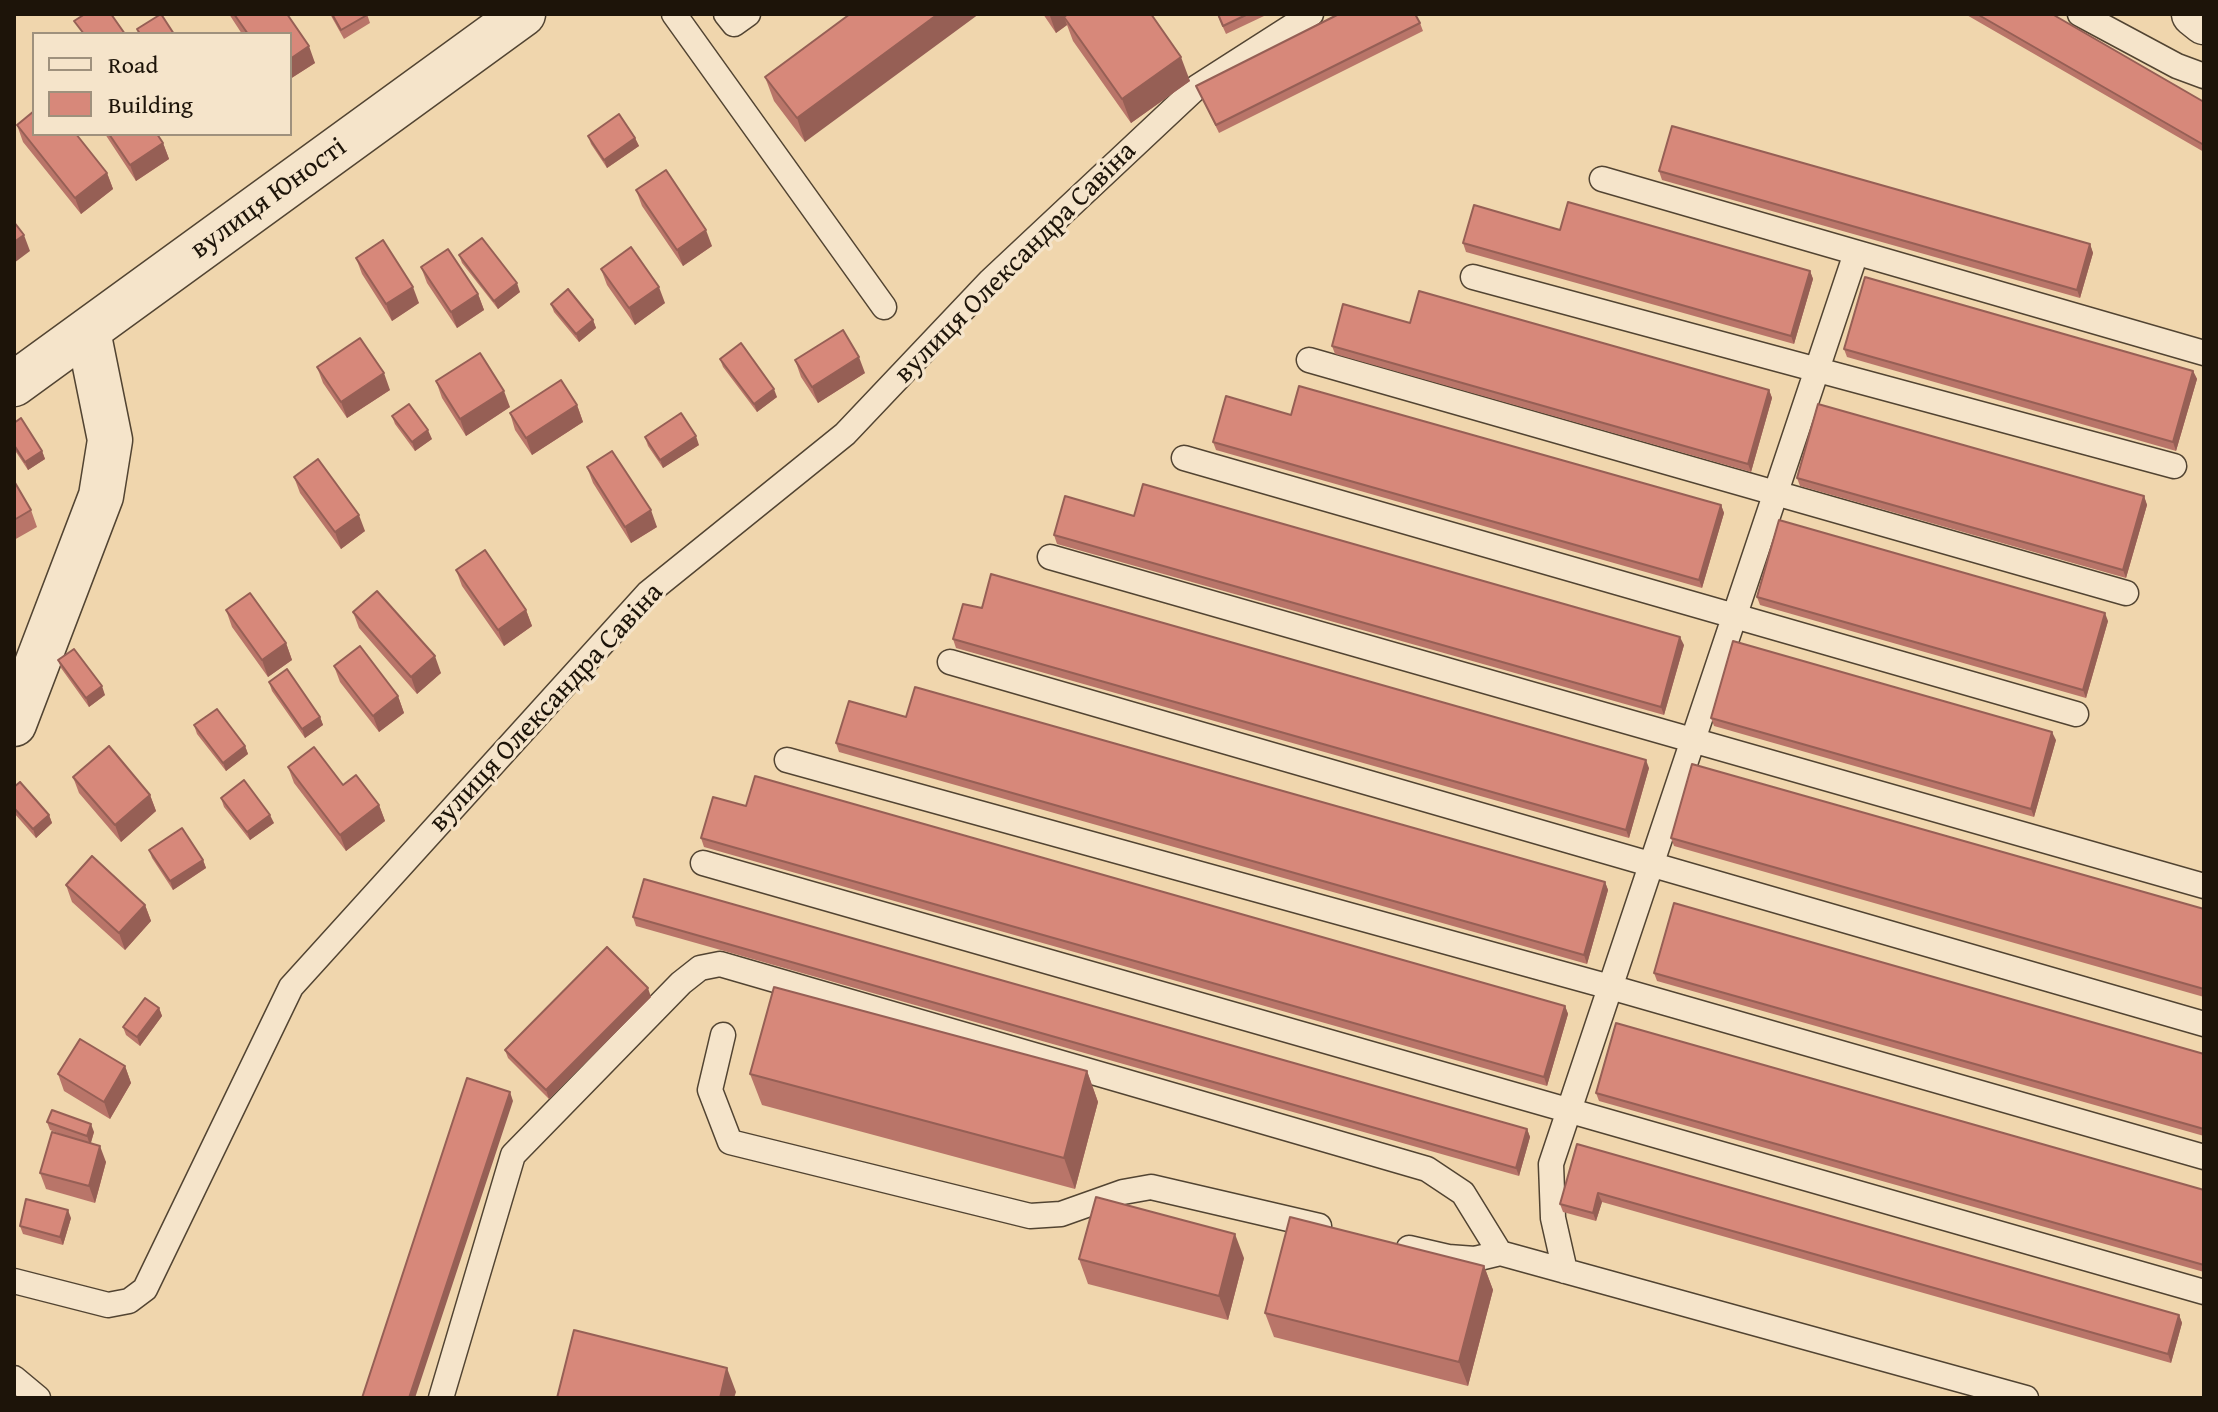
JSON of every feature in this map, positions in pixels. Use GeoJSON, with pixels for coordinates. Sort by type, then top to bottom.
{"type":"FeatureCollection","features":[{"type":"Feature","properties":{"kind":"street","name":"вулиця Юності"},"geometry":{"type":"LineString","coordinates":[[14,384],[523,14]]}},
{"type":"Feature","properties":{"kind":"street"},"geometry":{"type":"LineString","coordinates":[[2194,14],[2204,22]]}},
{"type":"Feature","properties":{"kind":"street"},"geometry":{"type":"LineString","coordinates":[[14,724],[101,496],[110,440],[88,331]]}},
{"type":"Feature","properties":{"kind":"lane"},"geometry":{"type":"LineString","coordinates":[[674,14],[884,307]]}},
{"type":"Feature","properties":{"kind":"lane"},"geometry":{"type":"LineString","coordinates":[[726,14],[734,24],[748,14]]}},
{"type":"Feature","properties":{"kind":"lane","name":"вулиця Олександра Савіна"},"geometry":{"type":"LineString","coordinates":[[14,1281],[108,1305],[129,1301],[145,1289],[291,987],[648,593],[845,434],[990,281],[1197,87],[1311,14]]}},
{"type":"Feature","properties":{"kind":"lane"},"geometry":{"type":"LineString","coordinates":[[2082,14],[2177,66],[2204,76]]}},
{"type":"Feature","properties":{"kind":"lane"},"geometry":{"type":"LineString","coordinates":[[1602,179],[2204,353]]}},
{"type":"Feature","properties":{"kind":"lane"},"geometry":{"type":"LineString","coordinates":[[1565,1271],[1553,1218],[1551,1164],[1856,253]]}},
{"type":"Feature","properties":{"kind":"lane"},"geometry":{"type":"LineString","coordinates":[[1473,277],[2174,466]]}},
{"type":"Feature","properties":{"kind":"lane"},"geometry":{"type":"LineString","coordinates":[[1309,360],[2126,593]]}},
{"type":"Feature","properties":{"kind":"lane"},"geometry":{"type":"LineString","coordinates":[[1184,458],[2076,714]]}},
{"type":"Feature","properties":{"kind":"lane"},"geometry":{"type":"LineString","coordinates":[[1050,557],[2204,886]]}},
{"type":"Feature","properties":{"kind":"lane"},"geometry":{"type":"LineString","coordinates":[[950,662],[2204,1024]]}},
{"type":"Feature","properties":{"kind":"lane"},"geometry":{"type":"LineString","coordinates":[[787,760],[1610,987],[2204,1157]]}},
{"type":"Feature","properties":{"kind":"lane"},"geometry":{"type":"LineString","coordinates":[[703,863],[2204,1292]]}},
{"type":"Feature","properties":{"kind":"lane"},"geometry":{"type":"LineString","coordinates":[[441,1398],[513,1155],[681,983],[700,968],[720,964],[1427,1169],[1463,1193],[1500,1253]]}},
{"type":"Feature","properties":{"kind":"lane"},"geometry":{"type":"LineString","coordinates":[[723,1035],[710,1090],[730,1142],[1030,1216],[1061,1214],[1123,1192],[1151,1187],[1344,1232]]}},
{"type":"Feature","properties":{"kind":"lane"},"geometry":{"type":"LineString","coordinates":[[1389,1243],[1462,1258],[1475,1259],[1500,1253],[2026,1398]]}},
{"type":"Feature","properties":{"kind":"lane"},"geometry":{"type":"LineString","coordinates":[[14,1378],[38,1398]]}},
{"type":"Feature","properties":{"kind":"building"},"geometry":{"type":"Polygon","coordinates":[[[85,14],[111,14],[124,32],[82,32],[74,21],[85,14]]]}},
{"type":"Feature","properties":{"kind":"building"},"geometry":{"type":"Polygon","coordinates":[[[161,14],[173,32],[139,32],[137,29],[161,14]]]}},
{"type":"Feature","properties":{"kind":"building"},"geometry":{"type":"Polygon","coordinates":[[[234,14],[287,14],[309,46],[292,58],[292,32],[247,32],[234,14]]]}},
{"type":"Feature","properties":{"kind":"building"},"geometry":{"type":"Polygon","coordinates":[[[332,14],[367,14],[367,15],[341,30],[332,14]]]}},
{"type":"Feature","properties":{"kind":"building"},"geometry":{"type":"Polygon","coordinates":[[[850,14],[938,14],[797,118],[765,77],[850,14]]]}},
{"type":"Feature","properties":{"kind":"building"},"geometry":{"type":"Polygon","coordinates":[[[1068,14],[1151,14],[1181,57],[1122,99],[1064,17],[1068,14]]]}},
{"type":"Feature","properties":{"kind":"building"},"geometry":{"type":"Polygon","coordinates":[[[1218,14],[1248,14],[1223,26],[1218,14]]]}},
{"type":"Feature","properties":{"kind":"building"},"geometry":{"type":"Polygon","coordinates":[[[1339,14],[1415,14],[1420,23],[1216,125],[1196,86],[1339,14]]]}},
{"type":"Feature","properties":{"kind":"building"},"geometry":{"type":"Polygon","coordinates":[[[1977,14],[2052,14],[2204,102],[2204,145],[1977,14]]]}},
{"type":"Feature","properties":{"kind":"building"},"geometry":{"type":"Polygon","coordinates":[[[32,113],[32,136],[78,136],[107,173],[75,198],[17,125],[32,113]]]}},
{"type":"Feature","properties":{"kind":"building"},"geometry":{"type":"Polygon","coordinates":[[[619,114],[635,138],[604,160],[588,136],[619,114]]]}},
{"type":"Feature","properties":{"kind":"building"},"geometry":{"type":"Polygon","coordinates":[[[1672,126],[2090,244],[2077,290],[1659,171],[1672,126]]]}},
{"type":"Feature","properties":{"kind":"building"},"geometry":{"type":"Polygon","coordinates":[[[110,136],[158,136],[163,143],[130,165],[110,136]]]}},
{"type":"Feature","properties":{"kind":"building"},"geometry":{"type":"Polygon","coordinates":[[[666,170],[706,230],[677,250],[636,190],[666,170]]]}},
{"type":"Feature","properties":{"kind":"building"},"geometry":{"type":"Polygon","coordinates":[[[1568,202],[1810,271],[1791,336],[1463,243],[1474,205],[1560,230],[1568,202]]]}},
{"type":"Feature","properties":{"kind":"building"},"geometry":{"type":"Polygon","coordinates":[[[14,222],[24,235],[14,242],[14,222]]]}},
{"type":"Feature","properties":{"kind":"building"},"geometry":{"type":"Polygon","coordinates":[[[482,238],[517,283],[494,301],[459,255],[482,238]]]}},
{"type":"Feature","properties":{"kind":"building"},"geometry":{"type":"Polygon","coordinates":[[[383,240],[413,287],[386,304],[356,258],[383,240]]]}},
{"type":"Feature","properties":{"kind":"building"},"geometry":{"type":"Polygon","coordinates":[[[631,247],[659,287],[629,308],[601,269],[631,247]]]}},
{"type":"Feature","properties":{"kind":"building"},"geometry":{"type":"Polygon","coordinates":[[[448,249],[478,294],[451,312],[421,267],[448,249]]]}},
{"type":"Feature","properties":{"kind":"building"},"geometry":{"type":"Polygon","coordinates":[[[1865,277],[2193,371],[2173,442],[1844,349],[1865,277]]]}},
{"type":"Feature","properties":{"kind":"building"},"geometry":{"type":"Polygon","coordinates":[[[568,289],[593,320],[576,334],[551,304],[568,289]]]}},
{"type":"Feature","properties":{"kind":"building"},"geometry":{"type":"Polygon","coordinates":[[[1419,291],[1769,390],[1748,464],[1332,346],[1343,304],[1410,323],[1419,291]]]}},
{"type":"Feature","properties":{"kind":"building"},"geometry":{"type":"Polygon","coordinates":[[[843,330],[859,357],[812,387],[795,360],[843,330]]]}},
{"type":"Feature","properties":{"kind":"building"},"geometry":{"type":"Polygon","coordinates":[[[360,338],[384,373],[341,402],[317,367],[360,338]]]}},
{"type":"Feature","properties":{"kind":"building"},"geometry":{"type":"Polygon","coordinates":[[[741,343],[774,389],[754,404],[720,359],[741,343]]]}},
{"type":"Feature","properties":{"kind":"building"},"geometry":{"type":"Polygon","coordinates":[[[480,353],[504,391],[460,419],[436,381],[480,353]]]}},
{"type":"Feature","properties":{"kind":"building"},"geometry":{"type":"Polygon","coordinates":[[[561,380],[577,405],[526,438],[510,413],[561,380]]]}},
{"type":"Feature","properties":{"kind":"building"},"geometry":{"type":"Polygon","coordinates":[[[1299,386],[1721,505],[1699,580],[1213,442],[1226,396],[1291,415],[1299,386]]]}},
{"type":"Feature","properties":{"kind":"building"},"geometry":{"type":"Polygon","coordinates":[[[409,404],[428,430],[412,442],[392,416],[409,404]]]}},
{"type":"Feature","properties":{"kind":"building"},"geometry":{"type":"Polygon","coordinates":[[[1818,404],[2144,496],[2123,570],[1797,478],[1818,404]]]}},
{"type":"Feature","properties":{"kind":"building"},"geometry":{"type":"Polygon","coordinates":[[[681,413],[696,436],[660,460],[645,437],[681,413]]]}},
{"type":"Feature","properties":{"kind":"building"},"geometry":{"type":"Polygon","coordinates":[[[21,418],[42,451],[25,462],[14,445],[14,423],[21,418]]]}},
{"type":"Feature","properties":{"kind":"building"},"geometry":{"type":"Polygon","coordinates":[[[612,451],[651,510],[625,527],[587,467],[612,451]]]}},
{"type":"Feature","properties":{"kind":"building"},"geometry":{"type":"Polygon","coordinates":[[[318,459],[359,515],[335,532],[294,477],[318,459]]]}},
{"type":"Feature","properties":{"kind":"building"},"geometry":{"type":"Polygon","coordinates":[[[14,481],[31,510],[14,520],[14,481]]]}},
{"type":"Feature","properties":{"kind":"building"},"geometry":{"type":"Polygon","coordinates":[[[1143,484],[1680,637],[1661,707],[1054,535],[1065,496],[1134,516],[1143,484]]]}},
{"type":"Feature","properties":{"kind":"building"},"geometry":{"type":"Polygon","coordinates":[[[1779,520],[2105,613],[2083,690],[1757,597],[1779,520]]]}},
{"type":"Feature","properties":{"kind":"building"},"geometry":{"type":"Polygon","coordinates":[[[485,550],[526,610],[498,630],[456,570],[485,550]]]}},
{"type":"Feature","properties":{"kind":"building"},"geometry":{"type":"Polygon","coordinates":[[[991,574],[1646,760],[1626,830],[953,639],[963,604],[982,608],[991,574]]]}},
{"type":"Feature","properties":{"kind":"building"},"geometry":{"type":"Polygon","coordinates":[[[377,591],[435,656],[411,677],[353,612],[377,591]]]}},
{"type":"Feature","properties":{"kind":"building"},"geometry":{"type":"Polygon","coordinates":[[[250,593],[286,643],[262,660],[226,610],[250,593]]]}},
{"type":"Feature","properties":{"kind":"building"},"geometry":{"type":"Polygon","coordinates":[[[1733,641],[2052,732],[2031,809],[1711,718],[1733,641]]]}},
{"type":"Feature","properties":{"kind":"building"},"geometry":{"type":"Polygon","coordinates":[[[360,646],[398,696],[373,716],[334,666],[360,646]]]}},
{"type":"Feature","properties":{"kind":"building"},"geometry":{"type":"Polygon","coordinates":[[[74,649],[102,686],[86,698],[58,660],[74,649]]]}},
{"type":"Feature","properties":{"kind":"building"},"geometry":{"type":"Polygon","coordinates":[[[287,669],[320,717],[302,729],[269,682],[287,669]]]}},
{"type":"Feature","properties":{"kind":"building"},"geometry":{"type":"Polygon","coordinates":[[[915,687],[1605,882],[1584,955],[836,743],[849,701],[906,717],[915,687]]]}},
{"type":"Feature","properties":{"kind":"building"},"geometry":{"type":"Polygon","coordinates":[[[217,709],[245,746],[223,763],[194,725],[217,709]]]}},
{"type":"Feature","properties":{"kind":"building"},"geometry":{"type":"Polygon","coordinates":[[[109,746],[150,795],[115,825],[73,777],[109,746]]]}},
{"type":"Feature","properties":{"kind":"building"},"geometry":{"type":"Polygon","coordinates":[[[314,747],[343,785],[356,775],[379,805],[340,835],[288,767],[314,747]]]}},
{"type":"Feature","properties":{"kind":"building"},"geometry":{"type":"Polygon","coordinates":[[[1692,764],[2204,909],[2204,989],[1671,838],[1692,764]]]}},
{"type":"Feature","properties":{"kind":"building"},"geometry":{"type":"Polygon","coordinates":[[[755,776],[1565,1006],[1544,1077],[701,838],[713,797],[746,806],[755,776]]]}},
{"type":"Feature","properties":{"kind":"building"},"geometry":{"type":"Polygon","coordinates":[[[244,780],[270,815],[247,832],[221,798],[244,780]]]}},
{"type":"Feature","properties":{"kind":"building"},"geometry":{"type":"Polygon","coordinates":[[[20,782],[49,815],[33,829],[14,808],[14,787],[20,782]]]}},
{"type":"Feature","properties":{"kind":"building"},"geometry":{"type":"Polygon","coordinates":[[[182,828],[203,860],[170,881],[149,850],[182,828]]]}},
{"type":"Feature","properties":{"kind":"building"},"geometry":{"type":"Polygon","coordinates":[[[92,856],[145,905],[119,933],[66,885],[92,856]]]}},
{"type":"Feature","properties":{"kind":"building"},"geometry":{"type":"Polygon","coordinates":[[[644,879],[1527,1129],[1516,1168],[633,917],[644,879]]]}},
{"type":"Feature","properties":{"kind":"building"},"geometry":{"type":"Polygon","coordinates":[[[1674,903],[2204,1054],[2204,1129],[1654,973],[1674,903]]]}},
{"type":"Feature","properties":{"kind":"building"},"geometry":{"type":"Polygon","coordinates":[[[607,947],[648,988],[546,1090],[505,1050],[607,947]]]}},
{"type":"Feature","properties":{"kind":"building"},"geometry":{"type":"Polygon","coordinates":[[[774,987],[1087,1071],[1064,1158],[750,1074],[774,987]]]}},
{"type":"Feature","properties":{"kind":"building"},"geometry":{"type":"Polygon","coordinates":[[[145,998],[159,1008],[137,1037],[123,1027],[145,998]]]}},
{"type":"Feature","properties":{"kind":"building"},"geometry":{"type":"Polygon","coordinates":[[[1616,1023],[2204,1190],[2204,1265],[1596,1093],[1616,1023]]]}},
{"type":"Feature","properties":{"kind":"building"},"geometry":{"type":"Polygon","coordinates":[[[80,1039],[125,1066],[104,1102],[58,1074],[80,1039]]]}},
{"type":"Feature","properties":{"kind":"building"},"geometry":{"type":"Polygon","coordinates":[[[467,1078],[510,1092],[409,1398],[362,1398],[467,1078]]]}},
{"type":"Feature","properties":{"kind":"building"},"geometry":{"type":"Polygon","coordinates":[[[52,1110],[91,1124],[87,1136],[47,1122],[52,1110]]]}},
{"type":"Feature","properties":{"kind":"building"},"geometry":{"type":"Polygon","coordinates":[[[52,1132],[100,1146],[89,1186],[40,1173],[52,1132]]]}},
{"type":"Feature","properties":{"kind":"building"},"geometry":{"type":"Polygon","coordinates":[[[1577,1144],[2179,1315],[2168,1354],[1598,1193],[1593,1213],[1560,1204],[1577,1144]]]}},
{"type":"Feature","properties":{"kind":"building"},"geometry":{"type":"Polygon","coordinates":[[[1096,1197],[1235,1234],[1219,1296],[1079,1259],[1096,1197]]]}},
{"type":"Feature","properties":{"kind":"building"},"geometry":{"type":"Polygon","coordinates":[[[26,1199],[68,1210],[60,1237],[20,1226],[26,1199]]]}},
{"type":"Feature","properties":{"kind":"building"},"geometry":{"type":"Polygon","coordinates":[[[1290,1217],[1484,1266],[1459,1362],[1265,1313],[1290,1217]]]}},
{"type":"Feature","properties":{"kind":"building"},"geometry":{"type":"Polygon","coordinates":[[[574,1330],[727,1368],[720,1398],[557,1398],[574,1330]]]}}]}
